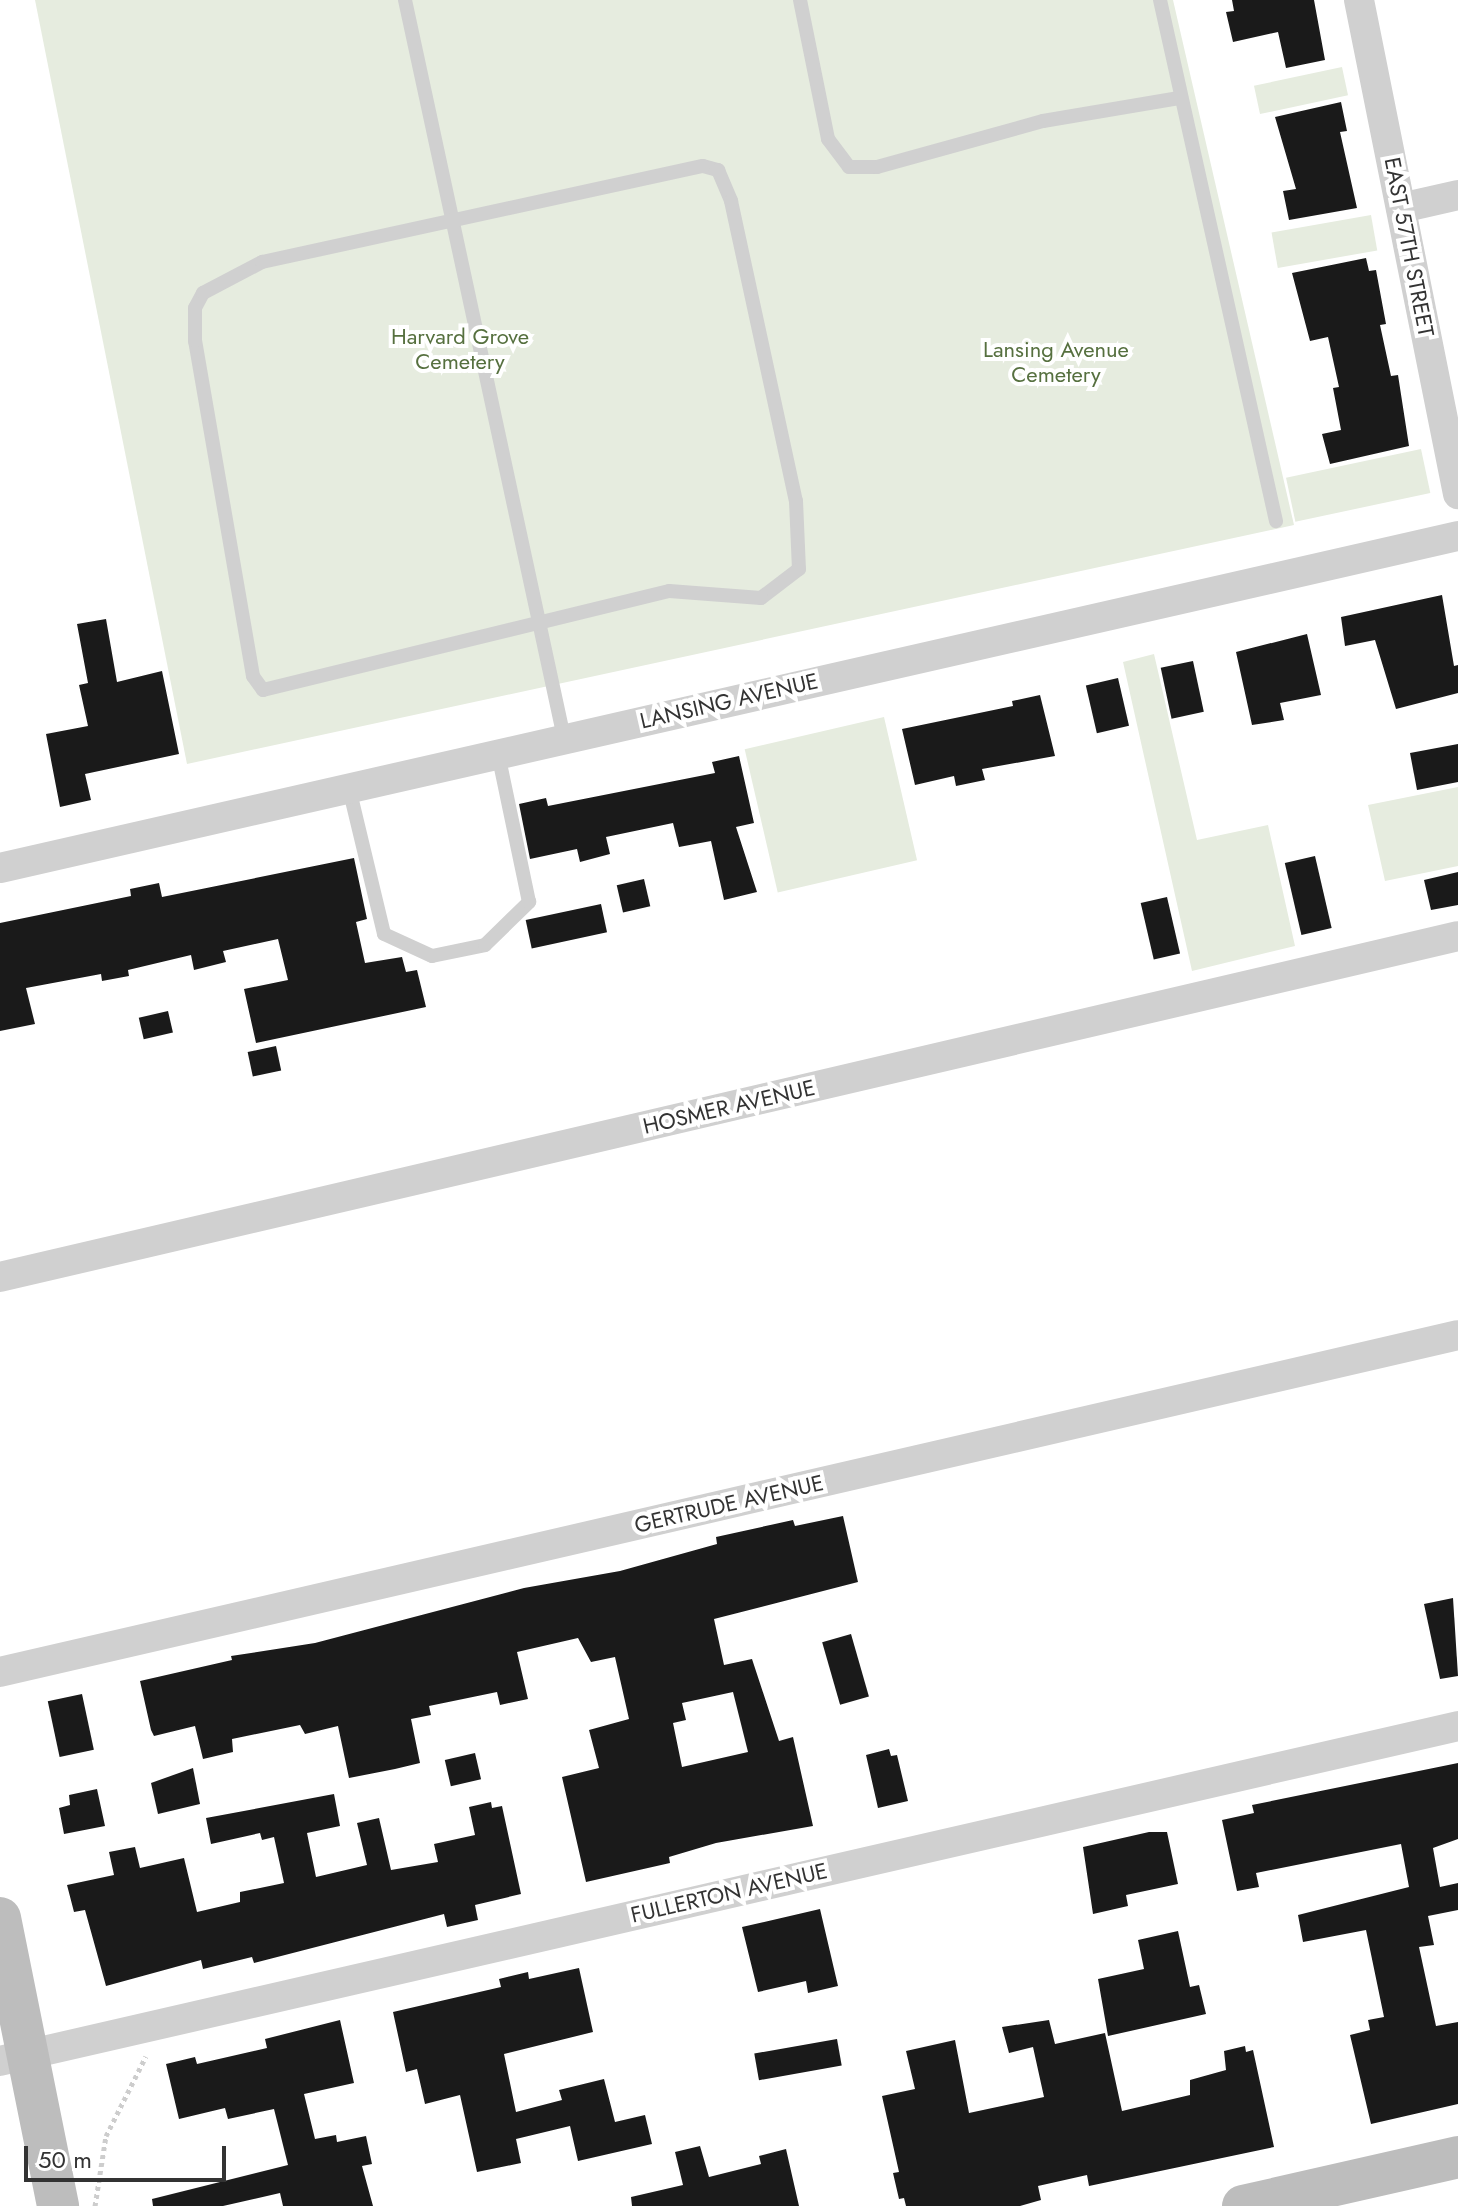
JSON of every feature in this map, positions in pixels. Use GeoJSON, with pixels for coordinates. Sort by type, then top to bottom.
{"type":"FeatureCollection","features":[{"type":"Feature","properties":{"kind":"street","name":"EAST 57TH STREET"},"geometry":{"type":"LineString","coordinates":[[1359,0],[1458,494]]}},
{"type":"Feature","properties":{"kind":"street"},"geometry":{"type":"LineString","coordinates":[[1401,208],[1458,195]]}},
{"type":"Feature","properties":{"kind":"street","name":"LANSING AVENUE"},"geometry":{"type":"LineString","coordinates":[[0,868],[1458,536]]}},
{"type":"Feature","properties":{"kind":"street","name":"HOSMER AVENUE"},"geometry":{"type":"LineString","coordinates":[[0,1277],[1458,936]]}},
{"type":"Feature","properties":{"kind":"street","name":"GERTRUDE AVENUE"},"geometry":{"type":"LineString","coordinates":[[0,1672],[1458,1335]]}},
{"type":"Feature","properties":{"kind":"street","name":"FULLERTON AVENUE"},"geometry":{"type":"LineString","coordinates":[[13,2058],[1458,1726]]}},
{"type":"Feature","properties":{"kind":"street"},"geometry":{"type":"LineString","coordinates":[[0,1918],[13,2058],[58,2206]]}},
{"type":"Feature","properties":{"kind":"street"},"geometry":{"type":"LineString","coordinates":[[1243,2206],[1309,2199],[1458,2157]]}},
{"type":"Feature","properties":{"kind":"lane"},"geometry":{"type":"LineString","coordinates":[[405,0],[564,738]]}},
{"type":"Feature","properties":{"kind":"lane"},"geometry":{"type":"LineString","coordinates":[[800,0],[828,139],[834,154],[849,167],[877,167],[1043,121],[1179,98]]}},
{"type":"Feature","properties":{"kind":"lane"},"geometry":{"type":"LineString","coordinates":[[1160,0],[1179,98],[1276,521]]}},
{"type":"Feature","properties":{"kind":"lane"},"geometry":{"type":"LineString","coordinates":[[703,166],[718,170],[731,201],[796,501],[799,569],[761,598],[669,591],[537,622],[263,690],[253,676],[195,341],[195,308],[216,282],[262,262],[452,218],[703,166]]}},
{"type":"Feature","properties":{"kind":"lane"},"geometry":{"type":"LineString","coordinates":[[349,788],[384,934],[432,956],[485,945],[529,902],[498,753]]}},
{"type":"Feature","properties":{"kind":"path"},"geometry":{"type":"LineString","coordinates":[[95,2206],[106,2136],[148,2052]]}},
{"type":"Feature","properties":{"kind":"green space","name":"Harvard Grove Cemetery"},"geometry":{"type":"Polygon","coordinates":[[[35,0],[1173,0],[1294,525],[187,764],[35,0]]]}},
{"type":"Feature","properties":{"kind":"green space"},"geometry":{"type":"Polygon","coordinates":[[[1342,67],[1348,95],[1260,114],[1254,86],[1342,67]]]}},
{"type":"Feature","properties":{"kind":"green space"},"geometry":{"type":"Polygon","coordinates":[[[1371,215],[1377,250],[1278,268],[1272,233],[1371,215]]]}},
{"type":"Feature","properties":{"kind":"green space"},"geometry":{"type":"Polygon","coordinates":[[[1421,449],[1430,493],[1295,522],[1286,478],[1421,449]]]}},
{"type":"Feature","properties":{"kind":"green space"},"geometry":{"type":"Polygon","coordinates":[[[1154,654],[1197,840],[1268,825],[1295,946],[1192,971],[1123,662],[1154,654]]]}},
{"type":"Feature","properties":{"kind":"green space"},"geometry":{"type":"Polygon","coordinates":[[[884,717],[917,860],[778,892],[745,749],[884,717]]]}},
{"type":"Feature","properties":{"kind":"green space"},"geometry":{"type":"Polygon","coordinates":[[[1458,787],[1458,866],[1385,881],[1368,805],[1458,787]]]}},
{"type":"Feature","properties":{"kind":"building"},"geometry":{"type":"Polygon","coordinates":[[[1232,0],[1314,0],[1325,60],[1286,68],[1278,32],[1233,42],[1226,12],[1234,11],[1232,0]]]}},
{"type":"Feature","properties":{"kind":"building"},"geometry":{"type":"Polygon","coordinates":[[[1341,102],[1347,131],[1340,132],[1357,208],[1289,220],[1283,191],[1296,189],[1275,117],[1341,102]]]}},
{"type":"Feature","properties":{"kind":"building"},"geometry":{"type":"Polygon","coordinates":[[[1366,258],[1369,271],[1376,270],[1386,324],[1380,325],[1391,376],[1398,375],[1409,446],[1330,464],[1322,434],[1341,430],[1333,388],[1339,387],[1328,337],[1310,341],[1292,273],[1366,258]]]}},
{"type":"Feature","properties":{"kind":"building"},"geometry":{"type":"Polygon","coordinates":[[[1442,595],[1454,666],[1458,665],[1458,693],[1396,709],[1375,640],[1345,646],[1341,617],[1442,595]]]}},
{"type":"Feature","properties":{"kind":"building"},"geometry":{"type":"Polygon","coordinates":[[[106,619],[117,682],[162,671],[179,754],[85,774],[91,800],[60,807],[46,734],[88,726],[79,685],[88,683],[77,624],[106,619]]]}},
{"type":"Feature","properties":{"kind":"building"},"geometry":{"type":"Polygon","coordinates":[[[1307,634],[1321,695],[1280,703],[1284,720],[1252,725],[1236,652],[1307,634]]]}},
{"type":"Feature","properties":{"kind":"building"},"geometry":{"type":"Polygon","coordinates":[[[1193,661],[1204,712],[1172,719],[1161,668],[1193,661]]]}},
{"type":"Feature","properties":{"kind":"building"},"geometry":{"type":"Polygon","coordinates":[[[1118,678],[1129,726],[1097,733],[1086,685],[1118,678]]]}},
{"type":"Feature","properties":{"kind":"building"},"geometry":{"type":"Polygon","coordinates":[[[1040,695],[1055,756],[982,769],[985,780],[956,786],[954,776],[915,785],[902,729],[1013,706],[1012,701],[1040,695]]]}},
{"type":"Feature","properties":{"kind":"building"},"geometry":{"type":"Polygon","coordinates":[[[1458,744],[1458,782],[1417,790],[1410,753],[1458,744]]]}},
{"type":"Feature","properties":{"kind":"building"},"geometry":{"type":"Polygon","coordinates":[[[739,756],[754,823],[736,827],[757,892],[724,900],[711,841],[679,847],[673,823],[606,837],[610,854],[580,862],[577,849],[530,859],[519,804],[546,798],[548,806],[715,773],[712,762],[739,756]]]}},
{"type":"Feature","properties":{"kind":"building"},"geometry":{"type":"Polygon","coordinates":[[[1315,856],[1332,928],[1301,935],[1285,863],[1315,856]]]}},
{"type":"Feature","properties":{"kind":"building"},"geometry":{"type":"Polygon","coordinates":[[[354,858],[367,919],[356,922],[365,963],[402,957],[406,972],[417,970],[426,1007],[256,1043],[244,989],[288,980],[278,939],[223,951],[226,962],[194,970],[191,955],[128,970],[129,976],[102,981],[101,974],[26,988],[35,1024],[0,1031],[0,923],[131,896],[130,889],[159,883],[162,897],[354,858]]]}},
{"type":"Feature","properties":{"kind":"building"},"geometry":{"type":"Polygon","coordinates":[[[1458,872],[1458,905],[1431,910],[1424,880],[1458,872]]]}},
{"type":"Feature","properties":{"kind":"building"},"geometry":{"type":"Polygon","coordinates":[[[644,879],[650,906],[623,913],[617,885],[644,879]]]}},
{"type":"Feature","properties":{"kind":"building"},"geometry":{"type":"Polygon","coordinates":[[[1167,897],[1180,954],[1154,960],[1141,903],[1167,897]]]}},
{"type":"Feature","properties":{"kind":"building"},"geometry":{"type":"Polygon","coordinates":[[[601,904],[607,932],[532,948],[526,920],[601,904]]]}},
{"type":"Feature","properties":{"kind":"building"},"geometry":{"type":"Polygon","coordinates":[[[168,1011],[173,1032],[144,1039],[139,1018],[168,1011]]]}},
{"type":"Feature","properties":{"kind":"building"},"geometry":{"type":"Polygon","coordinates":[[[276,1046],[281,1070],[253,1076],[248,1052],[276,1046]]]}},
{"type":"Feature","properties":{"kind":"building"},"geometry":{"type":"Polygon","coordinates":[[[843,1516],[858,1582],[714,1619],[724,1665],[752,1659],[779,1741],[793,1737],[813,1826],[716,1843],[669,1857],[670,1863],[586,1882],[562,1777],[599,1768],[589,1730],[629,1719],[615,1657],[591,1662],[578,1638],[517,1652],[528,1699],[500,1705],[497,1692],[429,1706],[431,1715],[411,1719],[420,1763],[395,1769],[349,1778],[338,1726],[305,1734],[300,1725],[232,1739],[233,1752],[203,1759],[195,1726],[154,1736],[151,1730],[140,1681],[232,1660],[231,1656],[315,1643],[524,1588],[620,1571],[717,1544],[716,1537],[793,1520],[795,1526],[843,1516]],[[733,1692],[682,1703],[686,1720],[673,1723],[682,1767],[748,1752],[733,1692]]]}},
{"type":"Feature","properties":{"kind":"building"},"geometry":{"type":"Polygon","coordinates":[[[1453,1598],[1458,1676],[1440,1679],[1424,1604],[1453,1598]]]}},
{"type":"Feature","properties":{"kind":"building"},"geometry":{"type":"Polygon","coordinates":[[[851,1634],[869,1696],[840,1705],[822,1642],[851,1634]]]}},
{"type":"Feature","properties":{"kind":"building"},"geometry":{"type":"Polygon","coordinates":[[[82,1694],[94,1750],[60,1757],[48,1701],[82,1694]]]}},
{"type":"Feature","properties":{"kind":"building"},"geometry":{"type":"Polygon","coordinates":[[[889,1749],[891,1756],[897,1755],[908,1801],[878,1808],[866,1755],[889,1749]]]}},
{"type":"Feature","properties":{"kind":"building"},"geometry":{"type":"Polygon","coordinates":[[[475,1753],[481,1779],[451,1786],[445,1760],[475,1753]]]}},
{"type":"Feature","properties":{"kind":"building"},"geometry":{"type":"Polygon","coordinates":[[[1458,1763],[1458,1839],[1433,1848],[1440,1887],[1458,1883],[1458,1910],[1428,1916],[1434,1945],[1419,1947],[1436,2026],[1458,2022],[1458,2104],[1371,2124],[1350,2035],[1370,2030],[1368,2020],[1384,2017],[1366,1930],[1303,1942],[1298,1915],[1409,1887],[1401,1844],[1256,1873],[1259,1887],[1237,1891],[1222,1820],[1254,1813],[1252,1805],[1458,1763]]]}},
{"type":"Feature","properties":{"kind":"building"},"geometry":{"type":"Polygon","coordinates":[[[193,1768],[200,1804],[158,1814],[151,1783],[193,1768]]]}},
{"type":"Feature","properties":{"kind":"building"},"geometry":{"type":"Polygon","coordinates":[[[97,1789],[105,1826],[64,1834],[59,1808],[70,1805],[69,1795],[97,1789]]]}},
{"type":"Feature","properties":{"kind":"building"},"geometry":{"type":"Polygon","coordinates":[[[334,1794],[340,1826],[307,1833],[316,1877],[367,1865],[357,1823],[379,1818],[391,1870],[438,1862],[434,1844],[475,1835],[469,1807],[491,1802],[492,1808],[502,1806],[521,1894],[475,1905],[478,1920],[447,1927],[444,1914],[254,1963],[252,1957],[203,1969],[201,1960],[106,1986],[85,1910],[74,1912],[67,1885],[114,1875],[109,1852],[135,1847],[140,1868],[184,1858],[197,1912],[240,1902],[240,1892],[284,1883],[274,1837],[262,1840],[260,1833],[211,1844],[206,1818],[334,1794]]]}},
{"type":"Feature","properties":{"kind":"building"},"geometry":{"type":"Polygon","coordinates":[[[1149,1832],[1167,1832],[1178,1884],[1126,1895],[1128,1906],[1093,1914],[1083,1847],[1149,1832]]]}},
{"type":"Feature","properties":{"kind":"building"},"geometry":{"type":"Polygon","coordinates":[[[820,1909],[838,1986],[808,1993],[806,1981],[758,1992],[742,1927],[820,1909]]]}},
{"type":"Feature","properties":{"kind":"building"},"geometry":{"type":"Polygon","coordinates":[[[1178,1931],[1190,1987],[1199,1985],[1206,2014],[1108,2036],[1098,1979],[1144,1969],[1138,1940],[1178,1931]]]}},
{"type":"Feature","properties":{"kind":"building"},"geometry":{"type":"Polygon","coordinates":[[[579,1968],[593,2032],[504,2054],[516,2112],[562,2100],[559,2090],[604,2079],[615,2122],[645,2115],[652,2144],[578,2161],[570,2126],[516,2139],[521,2163],[477,2172],[460,2095],[425,2104],[417,2069],[406,2072],[393,2012],[501,1987],[499,1979],[528,1972],[529,1979],[579,1968]]]}},
{"type":"Feature","properties":{"kind":"building"},"geometry":{"type":"Polygon","coordinates":[[[340,2020],[354,2083],[304,2094],[315,2139],[336,2135],[337,2142],[366,2136],[372,2164],[362,2166],[373,2206],[283,2206],[280,2193],[223,2206],[153,2206],[152,2199],[288,2165],[274,2109],[228,2119],[225,2108],[179,2119],[166,2064],[195,2057],[197,2064],[267,2048],[265,2039],[340,2020]]]}},
{"type":"Feature","properties":{"kind":"building"},"geometry":{"type":"Polygon","coordinates":[[[1049,2020],[1055,2044],[1105,2033],[1122,2111],[1190,2095],[1190,2080],[1226,2070],[1224,2051],[1245,2046],[1246,2052],[1253,2050],[1274,2147],[1089,2186],[1087,2175],[1038,2186],[1041,2200],[1020,2206],[906,2206],[904,2198],[899,2199],[893,2173],[899,2172],[882,2096],[915,2089],[906,2051],[955,2040],[969,2113],[1044,2097],[1033,2047],[1009,2053],[1002,2027],[1049,2020]]]}},
{"type":"Feature","properties":{"kind":"building"},"geometry":{"type":"Polygon","coordinates":[[[837,2039],[842,2066],[759,2080],[754,2054],[837,2039]]]}},
{"type":"Feature","properties":{"kind":"building"},"geometry":{"type":"Polygon","coordinates":[[[700,2146],[709,2177],[761,2164],[759,2156],[786,2149],[799,2206],[632,2206],[631,2197],[683,2185],[675,2152],[700,2146]]]}},
{"type":"Feature","properties":{"kind":"park label","name":"Lansing Avenue Cemetery"},"geometry":{"type":"Point","coordinates":[1056,362]}}]}
